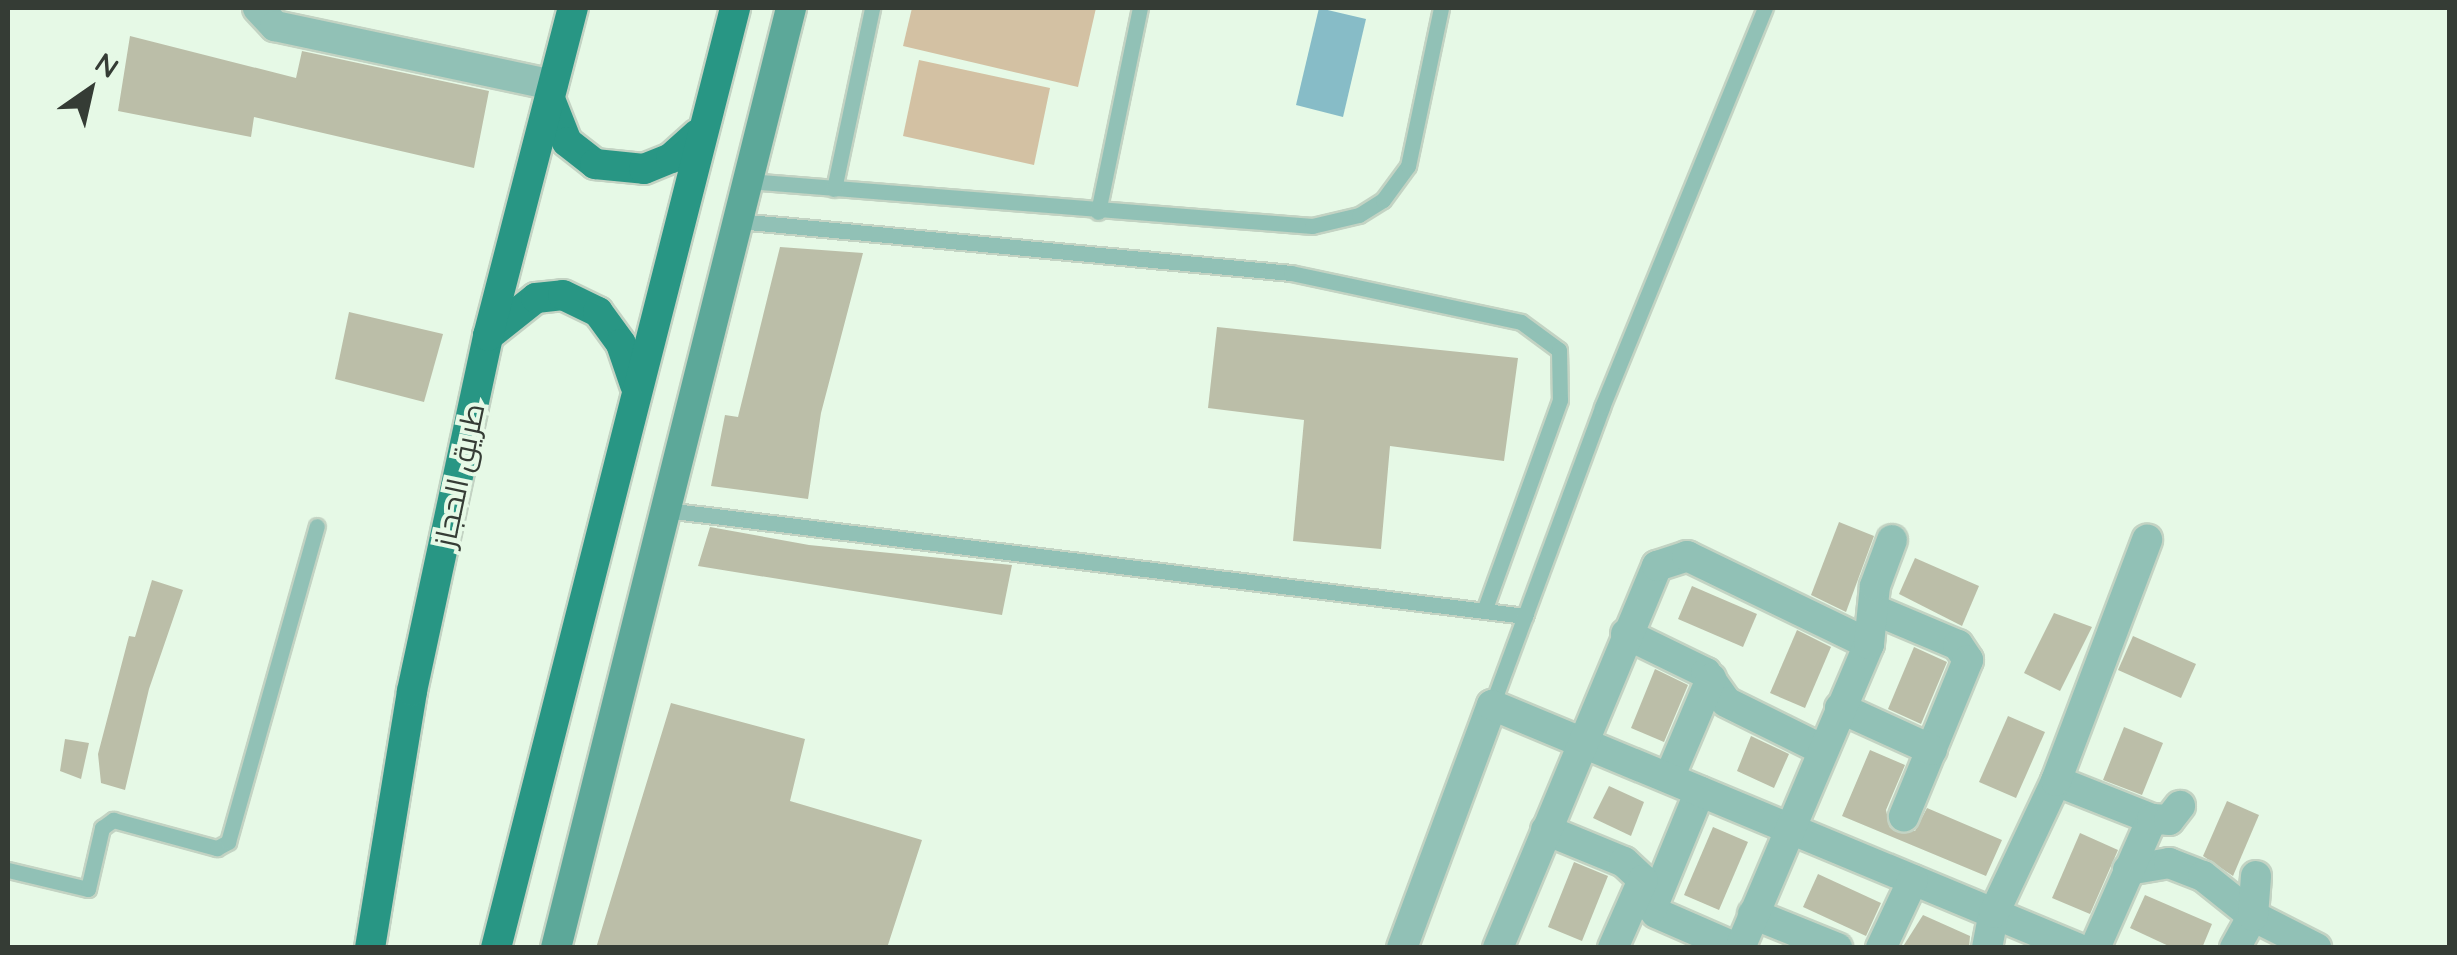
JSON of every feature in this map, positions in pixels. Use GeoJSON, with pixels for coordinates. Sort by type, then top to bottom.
{"type":"FeatureCollection","features":[{"type":"Feature","properties":{"kind":"main road","name":"طريق الحجاز"},"geometry":{"type":"LineString","coordinates":[[370,948],[404,730],[488,336],[574,8]]}},
{"type":"Feature","properties":{"kind":"main road"},"geometry":{"type":"LineString","coordinates":[[496,948],[698,134],[735,8]]}},
{"type":"Feature","properties":{"kind":"main road"},"geometry":{"type":"LineString","coordinates":[[556,948],[791,8]]}},
{"type":"Feature","properties":{"kind":"main road"},"geometry":{"type":"LineString","coordinates":[[551,92],[567,142],[594,164],[644,169],[672,158],[698,134]]}},
{"type":"Feature","properties":{"kind":"main road"},"geometry":{"type":"LineString","coordinates":[[488,336],[536,298],[563,295],[598,312],[622,344],[636,388]]}},
{"type":"Feature","properties":{"kind":"street"},"geometry":{"type":"LineString","coordinates":[[258,8],[275,26],[551,92]]}},
{"type":"Feature","properties":{"kind":"street"},"geometry":{"type":"LineString","coordinates":[[1546,830],[1624,862],[1647,894],[1738,948],[1786,827],[1869,644],[1878,574],[1892,540]]}},
{"type":"Feature","properties":{"kind":"street"},"geometry":{"type":"LineString","coordinates":[[1987,948],[1994,913],[2056,781],[2146,540]]}},
{"type":"Feature","properties":{"kind":"street"},"geometry":{"type":"LineString","coordinates":[[1498,948],[1657,566],[1687,556],[1869,644]]}},
{"type":"Feature","properties":{"kind":"street"},"geometry":{"type":"LineString","coordinates":[[1875,610],[1966,654],[1904,816]]}},
{"type":"Feature","properties":{"kind":"street"},"geometry":{"type":"LineString","coordinates":[[1626,634],[1711,679],[1726,702],[1821,750]]}},
{"type":"Feature","properties":{"kind":"street"},"geometry":{"type":"LineString","coordinates":[[1669,778],[1711,679]]}},
{"type":"Feature","properties":{"kind":"street"},"geometry":{"type":"LineString","coordinates":[[1402,948],[1492,704],[2077,948]]}},
{"type":"Feature","properties":{"kind":"street"},"geometry":{"type":"LineString","coordinates":[[1840,708],[1932,750]]}},
{"type":"Feature","properties":{"kind":"street"},"geometry":{"type":"LineString","coordinates":[[2056,781],[2166,813],[2128,870],[2095,948]]}},
{"type":"Feature","properties":{"kind":"street"},"geometry":{"type":"LineString","coordinates":[[1613,948],[1647,894],[1700,792]]}},
{"type":"Feature","properties":{"kind":"street"},"geometry":{"type":"LineString","coordinates":[[2128,870],[2170,863],[2203,876],[2253,916],[2316,948]]}},
{"type":"Feature","properties":{"kind":"street"},"geometry":{"type":"LineString","coordinates":[[2235,948],[2253,916],[2256,876]]}},
{"type":"Feature","properties":{"kind":"street"},"geometry":{"type":"LineString","coordinates":[[1882,948],[1914,880]]}},
{"type":"Feature","properties":{"kind":"street"},"geometry":{"type":"LineString","coordinates":[[1753,914],[1838,948]]}},
{"type":"Feature","properties":{"kind":"lane"},"geometry":{"type":"LineString","coordinates":[[834,189],[872,8]]}},
{"type":"Feature","properties":{"kind":"lane"},"geometry":{"type":"LineString","coordinates":[[1098,212],[1140,8]]}},
{"type":"Feature","properties":{"kind":"lane"},"geometry":{"type":"LineString","coordinates":[[748,182],[1312,226],[1359,215],[1382,200],[1408,166],[1441,8]]}},
{"type":"Feature","properties":{"kind":"lane"},"geometry":{"type":"LineString","coordinates":[[1492,704],[1764,8]]}},
{"type":"Feature","properties":{"kind":"lane"},"geometry":{"type":"LineString","coordinates":[[738,220],[1291,273],[1521,322],[1559,350],[1560,400],[1484,611]]}},
{"type":"Feature","properties":{"kind":"lane"},"geometry":{"type":"LineString","coordinates":[[666,510],[1525,616]]}},
{"type":"Feature","properties":{"kind":"lane"},"geometry":{"type":"LineString","coordinates":[[8,870],[88,889],[102,828],[113,820],[217,848],[228,842],[317,526]]}},
{"type":"Feature","properties":{"kind":"shaded area"},"geometry":{"type":"Polygon","coordinates":[[[912,8],[1096,8],[1078,87],[903,46],[912,8]]]}},
{"type":"Feature","properties":{"kind":"shaded area"},"geometry":{"type":"Polygon","coordinates":[[[919,60],[1050,88],[1034,165],[903,136],[919,60]]]}},
{"type":"Feature","properties":{"kind":"water"},"geometry":{"type":"Polygon","coordinates":[[[1319,8],[1366,19],[1343,117],[1296,105],[1319,8]]]}},
{"type":"Feature","properties":{"kind":"building"},"geometry":{"type":"Polygon","coordinates":[[[130,36],[296,78],[302,51],[489,91],[474,168],[254,117],[251,137],[118,111],[130,36]]]}},
{"type":"Feature","properties":{"kind":"building"},"geometry":{"type":"Polygon","coordinates":[[[780,247],[863,253],[821,413],[808,499],[711,486],[725,415],[738,417],[780,247]]]}},
{"type":"Feature","properties":{"kind":"building"},"geometry":{"type":"Polygon","coordinates":[[[349,312],[443,334],[424,402],[335,379],[349,312]]]}},
{"type":"Feature","properties":{"kind":"building"},"geometry":{"type":"Polygon","coordinates":[[[1217,327],[1518,358],[1504,461],[1390,446],[1381,549],[1293,541],[1304,420],[1208,408],[1217,327]]]}},
{"type":"Feature","properties":{"kind":"building"},"geometry":{"type":"Polygon","coordinates":[[[1839,522],[1874,536],[1846,612],[1811,595],[1839,522]]]}},
{"type":"Feature","properties":{"kind":"building"},"geometry":{"type":"Polygon","coordinates":[[[710,527],[809,545],[1012,565],[1002,615],[698,566],[710,527]]]}},
{"type":"Feature","properties":{"kind":"building"},"geometry":{"type":"Polygon","coordinates":[[[1915,558],[1979,586],[1962,626],[1899,594],[1915,558]]]}},
{"type":"Feature","properties":{"kind":"building"},"geometry":{"type":"Polygon","coordinates":[[[152,580],[183,590],[149,689],[125,790],[101,783],[98,754],[129,636],[135,637],[152,580]]]}},
{"type":"Feature","properties":{"kind":"building"},"geometry":{"type":"Polygon","coordinates":[[[1692,586],[1757,614],[1743,647],[1678,619],[1692,586]]]}},
{"type":"Feature","properties":{"kind":"building"},"geometry":{"type":"Polygon","coordinates":[[[2054,613],[2092,627],[2060,691],[2024,673],[2054,613]]]}},
{"type":"Feature","properties":{"kind":"building"},"geometry":{"type":"Polygon","coordinates":[[[1797,630],[1831,647],[1805,708],[1770,693],[1797,630]]]}},
{"type":"Feature","properties":{"kind":"building"},"geometry":{"type":"Polygon","coordinates":[[[2133,636],[2196,664],[2181,698],[2118,670],[2133,636]]]}},
{"type":"Feature","properties":{"kind":"building"},"geometry":{"type":"Polygon","coordinates":[[[1914,647],[1947,662],[1921,724],[1888,709],[1914,647]]]}},
{"type":"Feature","properties":{"kind":"building"},"geometry":{"type":"Polygon","coordinates":[[[1655,669],[1688,685],[1664,742],[1631,728],[1655,669]]]}},
{"type":"Feature","properties":{"kind":"building"},"geometry":{"type":"Polygon","coordinates":[[[671,703],[805,739],[790,801],[922,840],[887,948],[596,948],[671,703]]]}},
{"type":"Feature","properties":{"kind":"building"},"geometry":{"type":"Polygon","coordinates":[[[2008,716],[2045,732],[2016,798],[1979,782],[2008,716]]]}},
{"type":"Feature","properties":{"kind":"building"},"geometry":{"type":"Polygon","coordinates":[[[2124,727],[2163,743],[2142,795],[2103,780],[2124,727]]]}},
{"type":"Feature","properties":{"kind":"building"},"geometry":{"type":"Polygon","coordinates":[[[1751,736],[1789,754],[1774,788],[1737,771],[1751,736]]]}},
{"type":"Feature","properties":{"kind":"building"},"geometry":{"type":"Polygon","coordinates":[[[65,739],[89,743],[81,779],[60,771],[65,739]]]}},
{"type":"Feature","properties":{"kind":"building"},"geometry":{"type":"Polygon","coordinates":[[[1870,750],[1905,765],[1886,810],[1890,828],[1915,831],[1927,808],[2002,840],[1986,876],[1842,816],[1870,750]]]}},
{"type":"Feature","properties":{"kind":"building"},"geometry":{"type":"Polygon","coordinates":[[[1609,786],[1644,802],[1631,836],[1593,818],[1609,786]]]}},
{"type":"Feature","properties":{"kind":"building"},"geometry":{"type":"Polygon","coordinates":[[[2227,801],[2259,815],[2233,876],[2203,856],[2227,801]]]}},
{"type":"Feature","properties":{"kind":"building"},"geometry":{"type":"Polygon","coordinates":[[[1713,827],[1748,842],[1719,910],[1684,895],[1713,827]]]}},
{"type":"Feature","properties":{"kind":"building"},"geometry":{"type":"Polygon","coordinates":[[[2080,833],[2118,850],[2090,914],[2052,898],[2080,833]]]}},
{"type":"Feature","properties":{"kind":"building"},"geometry":{"type":"Polygon","coordinates":[[[1574,862],[1608,876],[1582,941],[1548,927],[1574,862]]]}},
{"type":"Feature","properties":{"kind":"building"},"geometry":{"type":"Polygon","coordinates":[[[1818,874],[1881,903],[1866,936],[1803,907],[1818,874]]]}},
{"type":"Feature","properties":{"kind":"building"},"geometry":{"type":"Polygon","coordinates":[[[2145,895],[2212,924],[2202,948],[2173,948],[2130,928],[2145,895]]]}},
{"type":"Feature","properties":{"kind":"building"},"geometry":{"type":"Polygon","coordinates":[[[1923,915],[1970,936],[1969,948],[1902,948],[1923,915]]]}}]}
